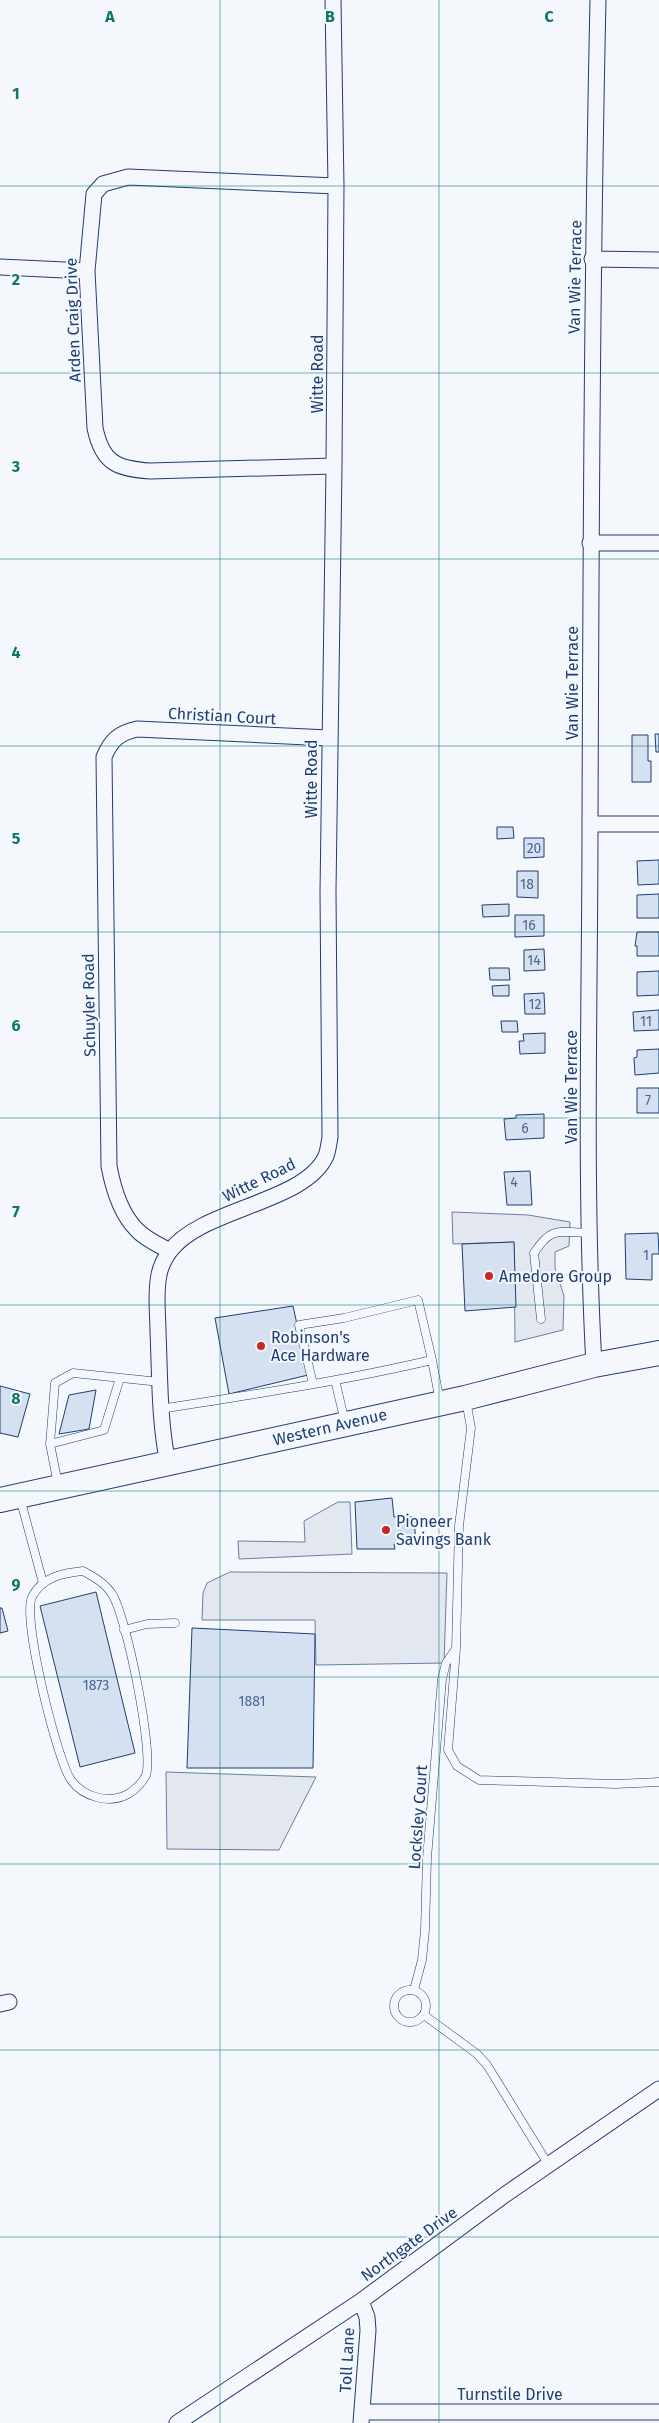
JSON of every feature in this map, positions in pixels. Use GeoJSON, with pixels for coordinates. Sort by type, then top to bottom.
{"type":"FeatureCollection","features":[{"type":"Feature","properties":{"kind":"main road","name":"Western Avenue"},"geometry":{"type":"LineString","coordinates":[[10,1497],[465,1398],[594,1365],[659,1353]]}},
{"type":"Feature","properties":{"kind":"street","name":"Witte Road"},"geometry":{"type":"LineString","coordinates":[[168,1464],[161,1427],[157,1289],[159,1274],[170,1251],[186,1236],[203,1227],[290,1188],[317,1168],[326,1156],[330,1138],[329,738],[334,466],[336,186],[333,0]]}},
{"type":"Feature","properties":{"kind":"street","name":"Van Wie Terrace"},"geometry":{"type":"LineString","coordinates":[[594,1365],[589,1233],[590,543],[592,259],[598,0]]}},
{"type":"Feature","properties":{"kind":"street","name":"Arden Craig Drive"},"geometry":{"type":"LineString","coordinates":[[334,466],[150,471],[131,470],[113,464],[98,446],[94,428],[87,271],[94,194],[103,184],[128,177],[336,186]]}},
{"type":"Feature","properties":{"kind":"street"},"geometry":{"type":"LineString","coordinates":[[592,259],[659,260]]}},
{"type":"Feature","properties":{"kind":"street"},"geometry":{"type":"LineString","coordinates":[[0,268],[87,271]]}},
{"type":"Feature","properties":{"kind":"street"},"geometry":{"type":"LineString","coordinates":[[590,543],[659,543]]}},
{"type":"Feature","properties":{"kind":"street","name":"Christian Court"},"geometry":{"type":"LineString","coordinates":[[116,737],[123,732],[137,729],[329,738]]}},
{"type":"Feature","properties":{"kind":"street","name":"Schuyler Road"},"geometry":{"type":"LineString","coordinates":[[116,737],[104,757],[109,1166],[112,1182],[126,1216],[138,1231],[170,1251]]}},
{"type":"Feature","properties":{"kind":"street"},"geometry":{"type":"LineString","coordinates":[[590,824],[659,824]]}},
{"type":"Feature","properties":{"kind":"street","name":"Northgate Drive"},"geometry":{"type":"LineString","coordinates":[[177,2423],[361,2301],[548,2164],[659,2089]]}},
{"type":"Feature","properties":{"kind":"street","name":"Toll Lane"},"geometry":{"type":"LineString","coordinates":[[361,2301],[367,2317],[368,2330],[361,2417]]}},
{"type":"Feature","properties":{"kind":"street","name":"Turnstile Drive"},"geometry":{"type":"LineString","coordinates":[[361,2417],[659,2412]]}},
{"type":"Feature","properties":{"kind":"lane"},"geometry":{"type":"LineString","coordinates":[[540,1319],[534,1253],[544,1239],[552,1232],[589,1233]]}},
{"type":"Feature","properties":{"kind":"lane"},"geometry":{"type":"LineString","coordinates":[[313,1384],[299,1325],[344,1318],[418,1300],[440,1403]]}},
{"type":"Feature","properties":{"kind":"lane"},"geometry":{"type":"LineString","coordinates":[[160,1409],[313,1384],[432,1360]]}},
{"type":"Feature","properties":{"kind":"lane"},"geometry":{"type":"LineString","coordinates":[[58,1487],[50,1444],[55,1384],[73,1373],[160,1382]]}},
{"type":"Feature","properties":{"kind":"lane"},"geometry":{"type":"LineString","coordinates":[[50,1444],[104,1430],[120,1378]]}},
{"type":"Feature","properties":{"kind":"lane"},"geometry":{"type":"LineString","coordinates":[[335,1380],[345,1423]]}},
{"type":"Feature","properties":{"kind":"lane"},"geometry":{"type":"LineString","coordinates":[[465,1398],[471,1428],[459,1526],[456,1649],[448,1750],[457,1766],[479,1780],[616,1784],[659,1782]]}},
{"type":"Feature","properties":{"kind":"lane"},"geometry":{"type":"LineString","coordinates":[[10,1497],[43,1583]]}},
{"type":"Feature","properties":{"kind":"lane"},"geometry":{"type":"LineString","coordinates":[[83,1571],[100,1580],[112,1594],[120,1611],[144,1717],[148,1752],[146,1775],[135,1790],[117,1800],[94,1797],[72,1781],[60,1756],[36,1658],[30,1623],[32,1598],[43,1583],[60,1574],[83,1571]]}},
{"type":"Feature","properties":{"kind":"lane"},"geometry":{"type":"LineString","coordinates":[[124,1630],[147,1624],[175,1623]]}},
{"type":"Feature","properties":{"kind":"lane","name":"Locksley Court"},"geometry":{"type":"LineString","coordinates":[[414,1990],[422,1960],[425,1930],[428,1858],[442,1679],[446,1663],[456,1649]]}},
{"type":"Feature","properties":{"kind":"lane"},"geometry":{"type":"LineString","coordinates":[[414,1990],[425,2000],[424,2015],[420,2020],[409,2023],[399,2019],[395,2014],[394,2003],[396,1998],[404,1991],[414,1990]]}},
{"type":"Feature","properties":{"kind":"lane"},"geometry":{"type":"LineString","coordinates":[[424,2015],[477,2054],[487,2065],[548,2164]]}},
{"type":"Feature","properties":{"kind":"shaded area"},"geometry":{"type":"Polygon","coordinates":[[[452,1212],[528,1215],[570,1222],[569,1246],[555,1252],[555,1268],[564,1296],[563,1330],[515,1342],[514,1242],[453,1244],[452,1212]]]}},
{"type":"Feature","properties":{"kind":"shaded area"},"geometry":{"type":"Polygon","coordinates":[[[338,1502],[350,1502],[352,1554],[239,1559],[238,1541],[305,1542],[304,1521],[338,1502]]]}},
{"type":"Feature","properties":{"kind":"shaded area"},"geometry":{"type":"Polygon","coordinates":[[[230,1572],[447,1573],[444,1663],[316,1665],[315,1620],[202,1620],[203,1593],[207,1583],[230,1572]]]}},
{"type":"Feature","properties":{"kind":"shaded area"},"geometry":{"type":"Polygon","coordinates":[[[166,1772],[316,1777],[279,1850],[167,1849],[166,1772]]]}},
{"type":"Feature","properties":{"kind":"building"},"geometry":{"type":"Polygon","coordinates":[[[655,734],[659,734],[659,752],[656,752],[655,734]]]}},
{"type":"Feature","properties":{"kind":"building"},"geometry":{"type":"Polygon","coordinates":[[[632,735],[648,735],[648,761],[651,761],[651,782],[632,782],[632,735]]]}},
{"type":"Feature","properties":{"kind":"building"},"geometry":{"type":"Polygon","coordinates":[[[497,827],[513,827],[514,838],[497,839],[497,827]]]}},
{"type":"Feature","properties":{"kind":"building"},"geometry":{"type":"Polygon","coordinates":[[[524,838],[544,838],[544,857],[524,858],[524,838]]]}},
{"type":"Feature","properties":{"kind":"building"},"geometry":{"type":"Polygon","coordinates":[[[659,860],[659,884],[638,885],[637,861],[659,860]]]}},
{"type":"Feature","properties":{"kind":"building"},"geometry":{"type":"Polygon","coordinates":[[[517,871],[538,871],[538,898],[517,897],[517,871]]]}},
{"type":"Feature","properties":{"kind":"building"},"geometry":{"type":"Polygon","coordinates":[[[659,894],[659,918],[637,918],[637,895],[659,894]]]}},
{"type":"Feature","properties":{"kind":"building"},"geometry":{"type":"Polygon","coordinates":[[[509,904],[509,916],[483,917],[482,905],[509,904]]]}},
{"type":"Feature","properties":{"kind":"building"},"geometry":{"type":"Polygon","coordinates":[[[515,915],[544,915],[544,936],[515,937],[515,915]]]}},
{"type":"Feature","properties":{"kind":"building"},"geometry":{"type":"Polygon","coordinates":[[[637,932],[659,932],[659,956],[637,956],[637,946],[635,946],[637,932]]]}},
{"type":"Feature","properties":{"kind":"building"},"geometry":{"type":"Polygon","coordinates":[[[544,949],[545,970],[524,971],[524,950],[544,949]]]}},
{"type":"Feature","properties":{"kind":"building"},"geometry":{"type":"Polygon","coordinates":[[[489,968],[509,968],[510,980],[490,980],[489,968]]]}},
{"type":"Feature","properties":{"kind":"building"},"geometry":{"type":"Polygon","coordinates":[[[659,971],[659,995],[637,996],[637,972],[659,971]]]}},
{"type":"Feature","properties":{"kind":"building"},"geometry":{"type":"Polygon","coordinates":[[[509,985],[509,996],[493,996],[492,986],[509,985]]]}},
{"type":"Feature","properties":{"kind":"building"},"geometry":{"type":"Polygon","coordinates":[[[544,993],[545,1014],[525,1014],[524,994],[544,993]]]}},
{"type":"Feature","properties":{"kind":"building"},"geometry":{"type":"Polygon","coordinates":[[[659,1010],[659,1030],[634,1031],[633,1012],[659,1010]]]}},
{"type":"Feature","properties":{"kind":"building"},"geometry":{"type":"Polygon","coordinates":[[[501,1021],[517,1021],[518,1032],[502,1032],[501,1021]]]}},
{"type":"Feature","properties":{"kind":"building"},"geometry":{"type":"Polygon","coordinates":[[[545,1033],[545,1053],[520,1054],[519,1041],[524,1041],[523,1034],[545,1033]]]}},
{"type":"Feature","properties":{"kind":"building"},"geometry":{"type":"Polygon","coordinates":[[[659,1049],[659,1073],[635,1075],[634,1058],[637,1057],[637,1050],[659,1049]]]}},
{"type":"Feature","properties":{"kind":"building"},"geometry":{"type":"Polygon","coordinates":[[[637,1088],[659,1088],[659,1113],[637,1113],[637,1088]]]}},
{"type":"Feature","properties":{"kind":"building"},"geometry":{"type":"Polygon","coordinates":[[[544,1114],[544,1138],[506,1140],[504,1119],[516,1118],[516,1115],[544,1114]]]}},
{"type":"Feature","properties":{"kind":"building"},"geometry":{"type":"Polygon","coordinates":[[[530,1171],[532,1205],[507,1205],[504,1172],[530,1171]]]}},
{"type":"Feature","properties":{"kind":"building"},"geometry":{"type":"Polygon","coordinates":[[[658,1233],[659,1254],[652,1254],[652,1280],[626,1279],[625,1234],[658,1233]]]}},
{"type":"Feature","properties":{"kind":"building","name":"Amedore Group"},"geometry":{"type":"Polygon","coordinates":[[[514,1242],[516,1307],[465,1311],[462,1244],[514,1242]]]}},
{"type":"Feature","properties":{"kind":"building","name":"Robinson's Ace Hardware"},"geometry":{"type":"Polygon","coordinates":[[[293,1306],[308,1375],[229,1394],[215,1318],[293,1306]]]}},
{"type":"Feature","properties":{"kind":"building"},"geometry":{"type":"Polygon","coordinates":[[[0,1386],[30,1394],[18,1437],[0,1433],[0,1386]]]}},
{"type":"Feature","properties":{"kind":"building"},"geometry":{"type":"Polygon","coordinates":[[[96,1390],[89,1429],[59,1434],[69,1395],[96,1390]]]}},
{"type":"Feature","properties":{"kind":"building","name":"Pioneer Savings Bank"},"geometry":{"type":"Polygon","coordinates":[[[392,1498],[394,1517],[414,1517],[416,1545],[394,1544],[395,1549],[357,1549],[355,1502],[392,1498]]]}},
{"type":"Feature","properties":{"kind":"building"},"geometry":{"type":"Polygon","coordinates":[[[96,1592],[135,1753],[80,1767],[40,1606],[96,1592]]]}},
{"type":"Feature","properties":{"kind":"building"},"geometry":{"type":"Polygon","coordinates":[[[0,1608],[2,1608],[8,1631],[0,1633],[0,1608]]]}},
{"type":"Feature","properties":{"kind":"building"},"geometry":{"type":"Polygon","coordinates":[[[192,1628],[315,1634],[313,1768],[187,1768],[192,1628]]]}},
{"type":"Feature","properties":{"kind":"place","name":"Amedore Group"},"geometry":{"type":"Point","coordinates":[489,1276]}},
{"type":"Feature","properties":{"kind":"place","name":"Robinson's Ace Hardware"},"geometry":{"type":"Point","coordinates":[261,1346]}},
{"type":"Feature","properties":{"kind":"place","name":"Pioneer Savings Bank"},"geometry":{"type":"Point","coordinates":[386,1530]}}]}
